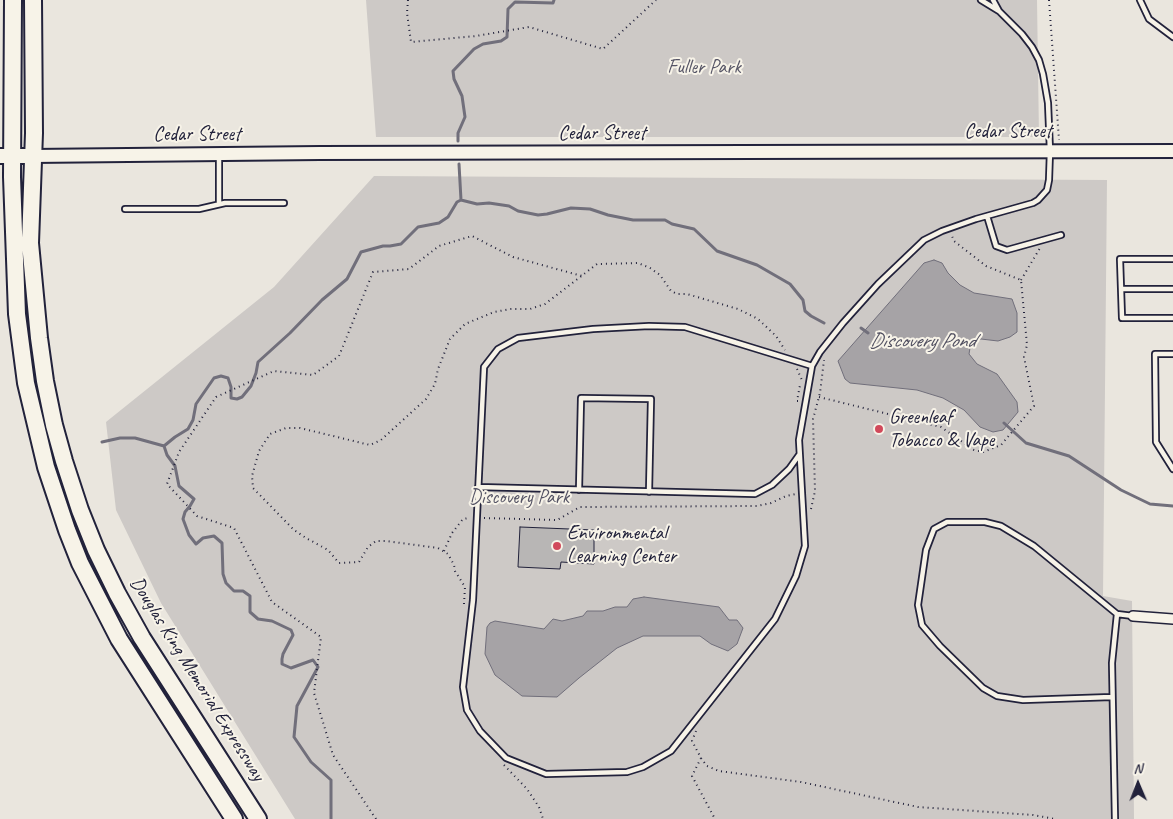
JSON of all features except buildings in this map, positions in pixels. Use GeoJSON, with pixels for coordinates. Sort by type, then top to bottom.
{"type":"FeatureCollection","features":[{"type":"Feature","properties":{"kind":"highway","name":"Douglas King Memorial Expressway"},"geometry":{"type":"LineString","coordinates":[[12,0],[6,156],[12,177],[20,343],[28,392],[46,467],[80,562],[119,639],[234,819]]}},
{"type":"Feature","properties":{"kind":"highway","name":"Douglas King Memorial Expressway"},"geometry":{"type":"LineString","coordinates":[[33,0],[34,133],[30,243],[39,338],[54,425],[80,510],[96,550],[142,638],[258,819]]}},
{"type":"Feature","properties":{"kind":"main road","name":"Cedar Street"},"geometry":{"type":"LineString","coordinates":[[32,156],[1173,150]]}},
{"type":"Feature","properties":{"kind":"main road"},"geometry":{"type":"LineString","coordinates":[[6,156],[32,156]]}},
{"type":"Feature","properties":{"kind":"street"},"geometry":{"type":"LineString","coordinates":[[1133,616],[1173,619]]}},
{"type":"Feature","properties":{"kind":"lane"},"geometry":{"type":"LineString","coordinates":[[812,366],[685,327],[649,326],[594,329],[518,338],[498,349],[484,367],[473,600],[463,686],[467,710],[480,731],[506,758],[546,774],[627,772],[643,767],[671,751],[775,619],[796,576],[805,546],[799,440],[812,366],[820,352],[878,284],[920,244],[942,231],[1032,203],[1048,190],[1054,151],[1046,88],[1038,60],[1022,34],[999,11],[981,0]]}},
{"type":"Feature","properties":{"kind":"lane"},"geometry":{"type":"LineString","coordinates":[[993,0],[999,11]]}},
{"type":"Feature","properties":{"kind":"lane"},"geometry":{"type":"LineString","coordinates":[[1140,0],[1149,19],[1173,37]]}},
{"type":"Feature","properties":{"kind":"lane"},"geometry":{"type":"LineString","coordinates":[[219,154],[219,204]]}},
{"type":"Feature","properties":{"kind":"lane"},"geometry":{"type":"LineString","coordinates":[[125,209],[199,209],[225,203],[284,203]]}},
{"type":"Feature","properties":{"kind":"lane"},"geometry":{"type":"LineString","coordinates":[[987,216],[996,246],[1007,250],[1061,235]]}},
{"type":"Feature","properties":{"kind":"lane"},"geometry":{"type":"LineString","coordinates":[[1173,258],[1120,259],[1122,318],[1173,318]]}},
{"type":"Feature","properties":{"kind":"lane"},"geometry":{"type":"LineString","coordinates":[[1121,289],[1173,289]]}},
{"type":"Feature","properties":{"kind":"lane"},"geometry":{"type":"LineString","coordinates":[[1173,354],[1155,354],[1156,442],[1173,469]]}},
{"type":"Feature","properties":{"kind":"lane"},"geometry":{"type":"LineString","coordinates":[[579,490],[581,398],[651,399],[649,492]]}},
{"type":"Feature","properties":{"kind":"lane"},"geometry":{"type":"LineString","coordinates":[[478,487],[755,494],[772,485],[789,469],[800,453]]}},
{"type":"Feature","properties":{"kind":"lane"},"geometry":{"type":"LineString","coordinates":[[1112,697],[1023,700],[997,696],[982,688],[922,625],[918,605],[926,550],[934,529],[948,522],[985,522],[1001,526],[1034,546],[1117,614],[1133,616]]}},
{"type":"Feature","properties":{"kind":"lane"},"geometry":{"type":"LineString","coordinates":[[1115,819],[1112,663],[1117,614]]}},
{"type":"Feature","properties":{"kind":"path"},"geometry":{"type":"LineString","coordinates":[[408,0],[406,13],[411,42],[476,36],[529,27],[603,49],[656,0]]}},
{"type":"Feature","properties":{"kind":"path"},"geometry":{"type":"LineString","coordinates":[[1049,0],[1059,132],[1054,151]]}},
{"type":"Feature","properties":{"kind":"path"},"geometry":{"type":"LineString","coordinates":[[951,232],[954,241],[986,266],[1021,280]]}},
{"type":"Feature","properties":{"kind":"path"},"geometry":{"type":"LineString","coordinates":[[376,819],[333,755],[314,693],[320,637],[272,602],[234,528],[197,516],[167,484],[179,452],[216,397],[274,371],[314,374],[339,356],[373,272],[409,269],[439,246],[472,236],[513,257],[582,276]]}},
{"type":"Feature","properties":{"kind":"path"},"geometry":{"type":"LineString","coordinates":[[819,397],[941,427],[974,450],[983,452],[1002,445],[1034,406],[1024,358],[1027,345],[1021,280],[1045,240]]}},
{"type":"Feature","properties":{"kind":"path"},"geometry":{"type":"LineString","coordinates":[[464,605],[465,587],[455,571],[448,554],[438,548],[376,541],[368,547],[359,562],[339,563],[328,550],[294,530],[253,488],[252,476],[258,451],[270,434],[286,428],[300,428],[370,445],[381,440],[426,399],[435,384],[438,369],[450,339],[465,324],[494,312],[530,308],[545,304],[597,264],[638,263],[660,275],[671,291],[677,294],[687,294],[738,309],[758,319],[776,336],[802,379],[797,401],[815,413]]}},
{"type":"Feature","properties":{"kind":"path"},"geometry":{"type":"LineString","coordinates":[[810,513],[815,491],[813,419],[819,397],[825,353]]}},
{"type":"Feature","properties":{"kind":"path"},"geometry":{"type":"LineString","coordinates":[[444,551],[449,537],[463,519],[557,520],[580,507],[757,506],[771,503],[786,496],[815,491]]}},
{"type":"Feature","properties":{"kind":"path"},"geometry":{"type":"LineString","coordinates":[[700,723],[692,741],[707,766],[718,771],[801,782],[918,807],[1033,815],[1055,819]]}},
{"type":"Feature","properties":{"kind":"path"},"geometry":{"type":"LineString","coordinates":[[701,758],[692,776],[715,819]]}},
{"type":"Feature","properties":{"kind":"path"},"geometry":{"type":"LineString","coordinates":[[499,760],[527,789],[539,807],[544,819]]}},
{"type":"Feature","properties":{"kind":"path"},"geometry":{"type":"LineString","coordinates":[[1032,819],[1033,815]]}},
{"type":"Feature","properties":{"kind":"green space","name":"Fuller Park"},"geometry":{"type":"Polygon","coordinates":[[[366,0],[1037,0],[1039,137],[376,137],[366,0]]]}},
{"type":"Feature","properties":{"kind":"green space","name":"Discovery Park"},"geometry":{"type":"Polygon","coordinates":[[[374,176],[1107,180],[1103,596],[1132,601],[1134,819],[295,819],[161,603],[116,510],[106,422],[274,287],[374,176]]]}},
{"type":"Feature","properties":{"kind":"water","name":"Discovery Pond"},"geometry":{"type":"Polygon","coordinates":[[[934,260],[942,263],[948,273],[960,285],[974,293],[1012,299],[1017,313],[1017,332],[1010,337],[998,341],[981,339],[971,342],[969,354],[977,364],[997,374],[1017,402],[1018,412],[1003,430],[993,432],[980,427],[964,410],[943,398],[917,390],[850,383],[845,379],[838,361],[924,263],[934,260]]]}},
{"type":"Feature","properties":{"kind":"water"},"geometry":{"type":"Polygon","coordinates":[[[644,597],[719,607],[729,620],[737,620],[743,628],[737,644],[728,651],[711,644],[700,636],[643,636],[617,648],[557,697],[522,696],[495,675],[485,654],[487,627],[495,621],[544,629],[553,619],[562,621],[583,616],[587,611],[603,611],[615,607],[627,607],[633,599],[644,597]]]}},
{"type":"Feature","properties":{"kind":"waterway"},"geometry":{"type":"LineString","coordinates":[[458,141],[458,133],[465,117],[462,96],[454,79],[453,71],[474,49],[483,44],[501,41],[507,37],[508,9],[515,2],[553,3],[554,0]]}},
{"type":"Feature","properties":{"kind":"waterway"},"geometry":{"type":"LineString","coordinates":[[459,164],[461,200]]}},
{"type":"Feature","properties":{"kind":"waterway"},"geometry":{"type":"LineString","coordinates":[[461,200],[477,204],[489,203],[509,206],[518,211],[538,215],[571,208],[590,209],[633,220],[665,220],[672,224],[694,229],[717,251],[757,265],[790,284],[803,300],[805,311],[824,323]]}},
{"type":"Feature","properties":{"kind":"waterway"},"geometry":{"type":"LineString","coordinates":[[164,446],[188,429],[193,420],[196,404],[214,378],[221,376],[228,378],[231,387],[231,398],[237,399],[242,397],[251,386],[258,362],[322,300],[347,279],[361,252],[383,246],[401,244],[418,227],[439,223],[448,217],[457,202],[461,200]]}},
{"type":"Feature","properties":{"kind":"waterway"},"geometry":{"type":"LineString","coordinates":[[861,328],[868,333]]}},
{"type":"Feature","properties":{"kind":"waterway"},"geometry":{"type":"LineString","coordinates":[[1004,423],[1026,443],[1069,456],[1121,490],[1150,504],[1173,506]]}},
{"type":"Feature","properties":{"kind":"waterway"},"geometry":{"type":"LineString","coordinates":[[102,442],[120,438],[135,438],[164,446]]}},
{"type":"Feature","properties":{"kind":"waterway"},"geometry":{"type":"LineString","coordinates":[[164,446],[167,455],[175,466],[179,486],[194,499],[185,512],[183,519],[189,535],[196,544],[203,538],[214,536],[222,543],[223,574],[226,583],[234,591],[243,591],[250,596],[250,612],[258,619],[272,621],[291,630],[293,635],[283,654],[282,664],[291,668],[313,660],[318,667],[297,706],[294,737],[311,762],[331,780],[331,819]]}},
{"type":"Feature","properties":{"kind":"place","name":"Greenleaf Tobacco & Vape"},"geometry":{"type":"Point","coordinates":[879,429]}},
{"type":"Feature","properties":{"kind":"place","name":"Environmental Learning Center"},"geometry":{"type":"Point","coordinates":[557,546]}}]}
